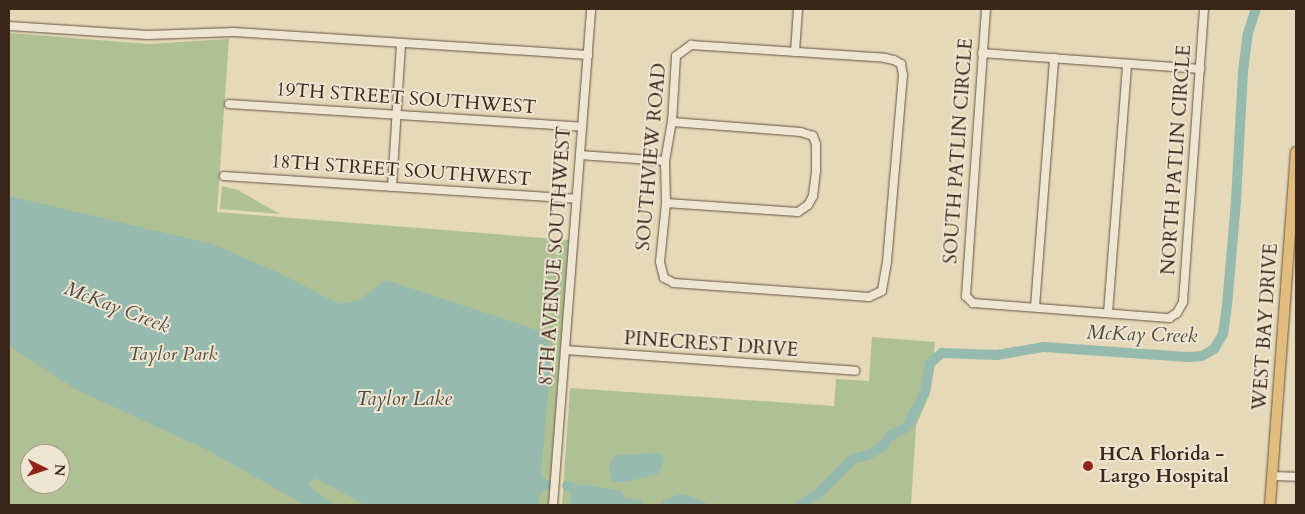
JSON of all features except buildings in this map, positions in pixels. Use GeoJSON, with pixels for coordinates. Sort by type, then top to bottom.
{"type":"FeatureCollection","features":[{"type":"Feature","properties":{"kind":"main road","name":"WEST BAY DRIVE"},"geometry":{"type":"LineString","coordinates":[[1270,505],[1293,234],[1296,152]]}},
{"type":"Feature","properties":{"kind":"street","name":"8TH AVENUE SOUTHWEST"},"geometry":{"type":"LineString","coordinates":[[552,505],[591,9]]}},
{"type":"Feature","properties":{"kind":"street"},"geometry":{"type":"LineString","coordinates":[[795,52],[798,9]]}},
{"type":"Feature","properties":{"kind":"street","name":"SOUTH PATLIN CIRCLE"},"geometry":{"type":"LineString","coordinates":[[986,9],[966,296],[974,303],[1035,307]]}},
{"type":"Feature","properties":{"kind":"street","name":"NORTH PATLIN CIRCLE"},"geometry":{"type":"LineString","coordinates":[[1108,313],[1169,318],[1177,313],[1183,302],[1204,9]]}},
{"type":"Feature","properties":{"kind":"street"},"geometry":{"type":"LineString","coordinates":[[9,26],[148,35],[234,32],[588,56]]}},
{"type":"Feature","properties":{"kind":"street"},"geometry":{"type":"LineString","coordinates":[[392,187],[401,44]]}},
{"type":"Feature","properties":{"kind":"street","name":"SOUTHVIEW ROAD"},"geometry":{"type":"LineString","coordinates":[[691,45],[795,52],[885,58],[901,64],[902,85],[886,272],[882,291],[869,297],[674,283],[664,278],[660,262],[666,203],[665,161],[672,122],[676,56],[691,45]]}},
{"type":"Feature","properties":{"kind":"street"},"geometry":{"type":"LineString","coordinates":[[982,53],[1200,68]]}},
{"type":"Feature","properties":{"kind":"street"},"geometry":{"type":"LineString","coordinates":[[1054,58],[1035,307],[1108,313],[1127,64]]}},
{"type":"Feature","properties":{"kind":"street","name":"19TH STREET SOUTHWEST"},"geometry":{"type":"LineString","coordinates":[[229,104],[582,127]]}},
{"type":"Feature","properties":{"kind":"street"},"geometry":{"type":"LineString","coordinates":[[666,203],[798,212],[808,205],[813,196],[816,144],[813,136],[801,132],[672,122]]}},
{"type":"Feature","properties":{"kind":"street"},"geometry":{"type":"LineString","coordinates":[[580,155],[665,161]]}},
{"type":"Feature","properties":{"kind":"street","name":"18TH STREET SOUTHWEST"},"geometry":{"type":"LineString","coordinates":[[224,176],[576,199]]}},
{"type":"Feature","properties":{"kind":"street","name":"PINECREST DRIVE"},"geometry":{"type":"LineString","coordinates":[[565,350],[855,371]]}},
{"type":"Feature","properties":{"kind":"street"},"geometry":{"type":"LineString","coordinates":[[1272,476],[1296,477]]}},
{"type":"Feature","properties":{"kind":"green space","name":"Taylor Park"},"geometry":{"type":"Polygon","coordinates":[[[9,33],[149,44],[229,39],[217,212],[569,240],[548,505],[9,505],[9,33]]]}},
{"type":"Feature","properties":{"kind":"green space"},"geometry":{"type":"Polygon","coordinates":[[[222,186],[238,190],[280,214],[220,209],[222,186]]]}},
{"type":"Feature","properties":{"kind":"green space"},"geometry":{"type":"Polygon","coordinates":[[[872,337],[935,342],[930,393],[916,426],[911,505],[562,505],[570,388],[834,406],[836,379],[869,381],[872,337]]]}},
{"type":"Feature","properties":{"kind":"water","name":"Taylor Lake"},"geometry":{"type":"Polygon","coordinates":[[[9,196],[212,244],[277,272],[339,304],[359,300],[386,280],[543,332],[549,342],[550,367],[541,476],[551,482],[550,488],[543,491],[538,505],[365,505],[315,478],[308,485],[335,505],[305,505],[205,449],[77,390],[9,346],[9,196]]]}},
{"type":"Feature","properties":{"kind":"water"},"geometry":{"type":"Polygon","coordinates":[[[658,453],[663,455],[664,460],[658,474],[625,482],[611,482],[609,465],[615,455],[658,453]]]}},
{"type":"Feature","properties":{"kind":"water"},"geometry":{"type":"Polygon","coordinates":[[[583,484],[621,491],[628,503],[620,505],[570,505],[571,493],[583,484]]]}},
{"type":"Feature","properties":{"kind":"waterway","name":"McKay Creek"},"geometry":{"type":"LineString","coordinates":[[800,505],[819,493],[853,459],[868,455],[882,447],[890,436],[907,427],[925,392],[930,363],[942,353],[997,355],[1044,347],[1188,357],[1202,356],[1214,349],[1223,334],[1227,306],[1236,201],[1243,72],[1248,33],[1256,9]]}},
{"type":"Feature","properties":{"kind":"waterway","name":"McKay Creek"},"geometry":{"type":"LineString","coordinates":[[567,486],[589,494]]}},
{"type":"Feature","properties":{"kind":"waterway","name":"McKay Creek"},"geometry":{"type":"LineString","coordinates":[[666,505],[682,499],[701,505]]}},
{"type":"Feature","properties":{"kind":"waterway","name":"McKay Creek"},"geometry":{"type":"LineString","coordinates":[[614,501],[639,505]]}},
{"type":"Feature","properties":{"kind":"place","name":"HCA Florida - Largo Hospital"},"geometry":{"type":"Point","coordinates":[1088,466]}}]}
